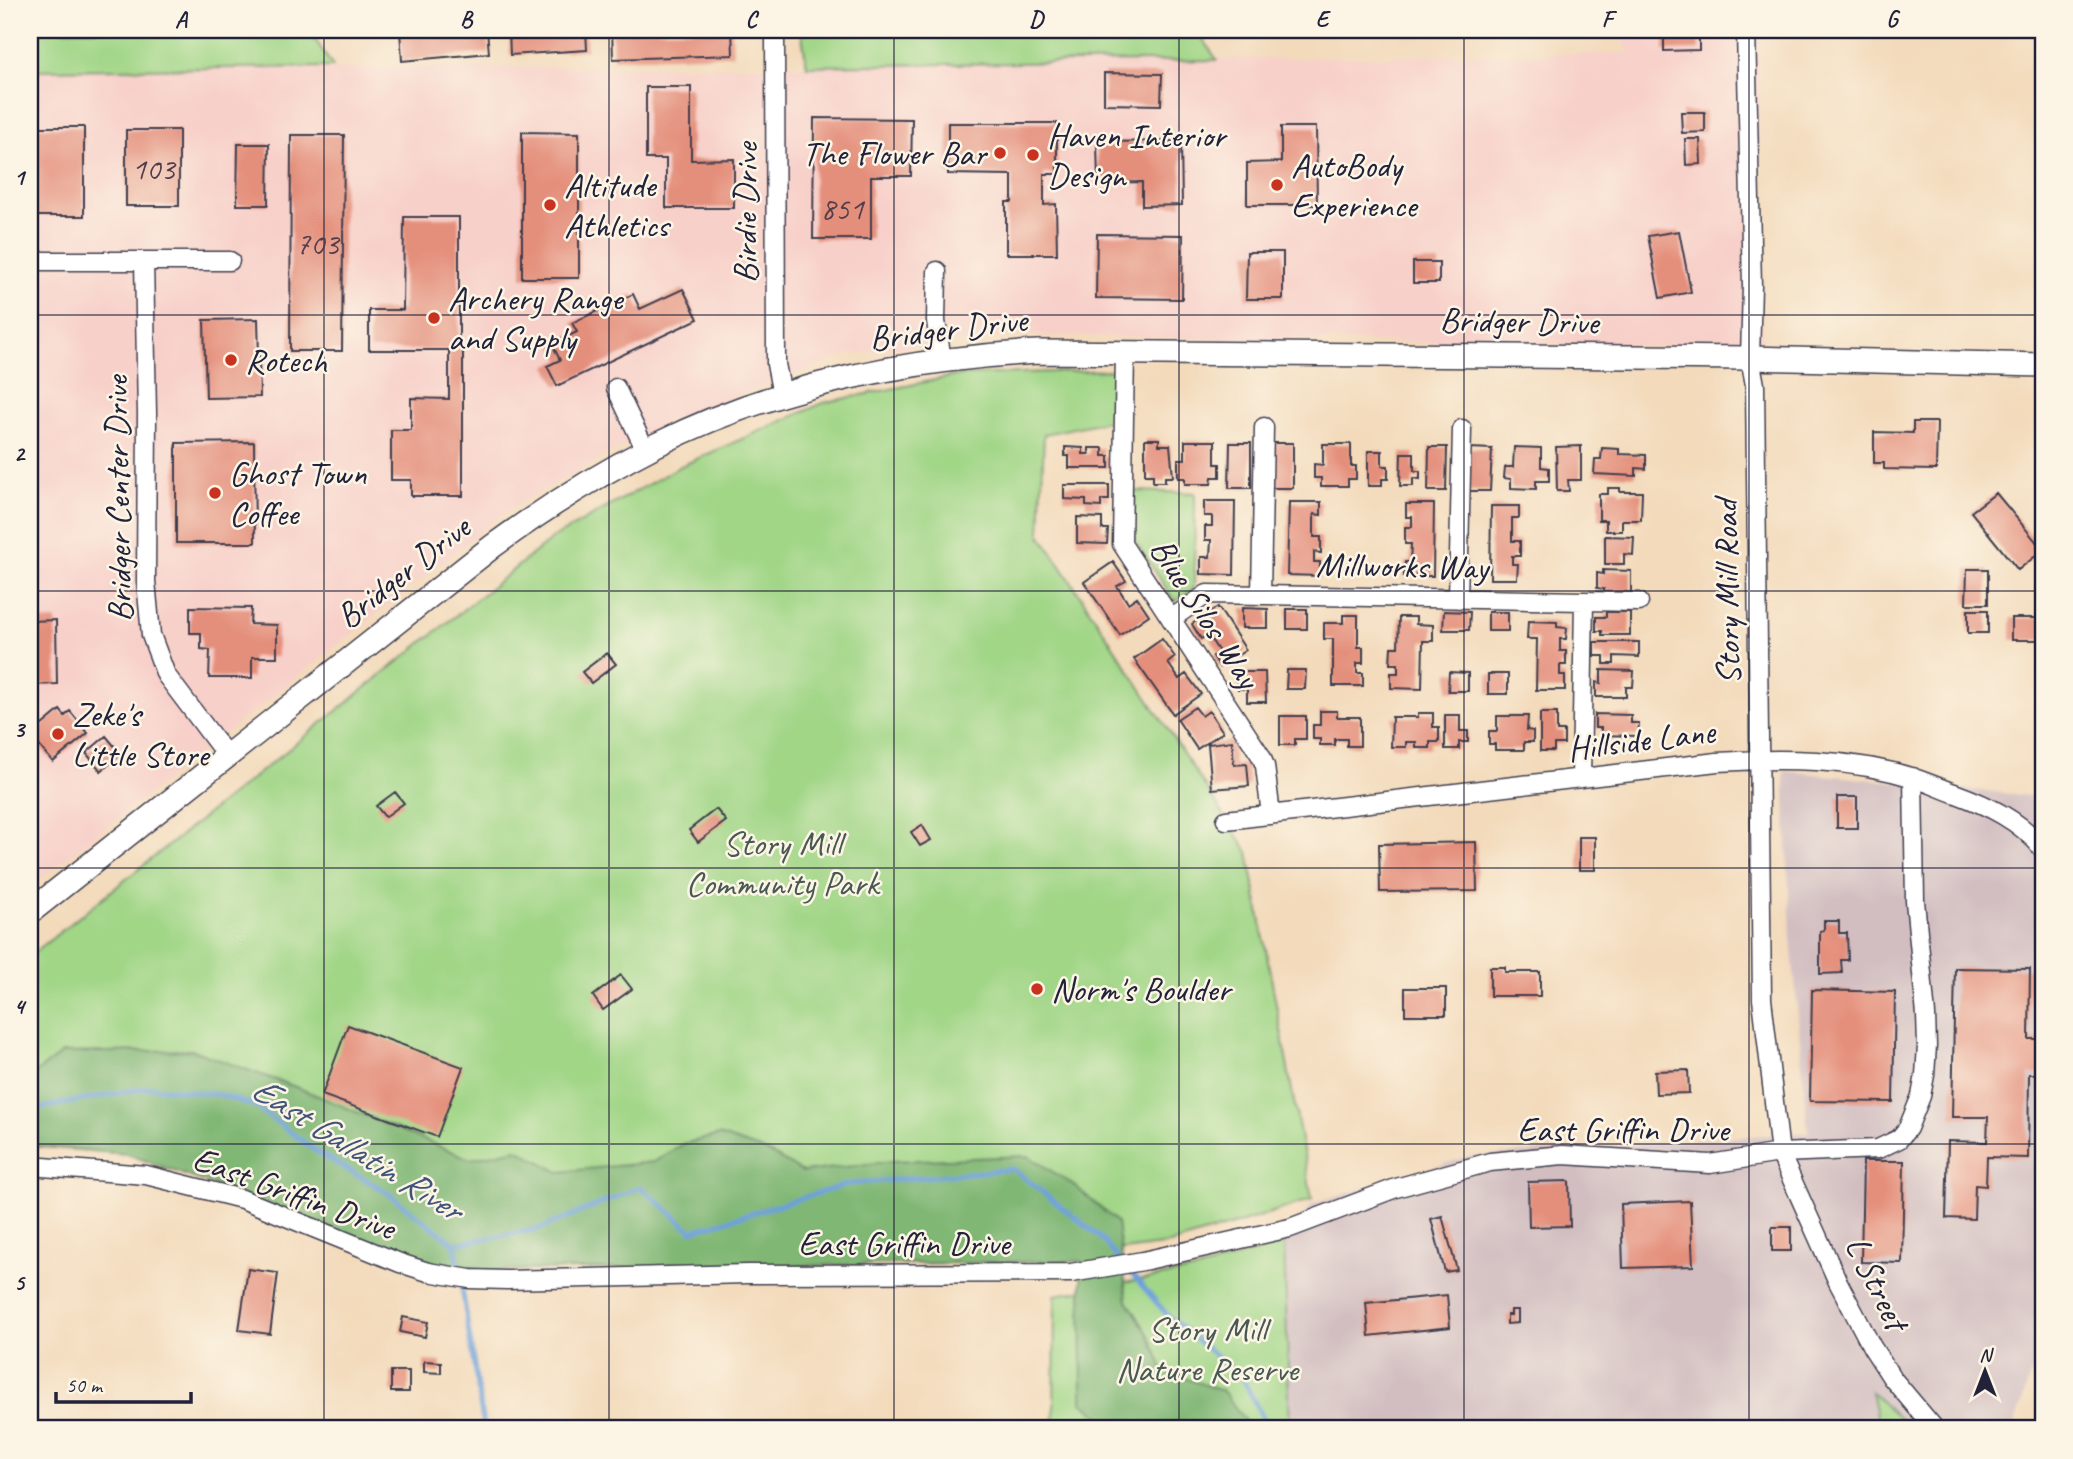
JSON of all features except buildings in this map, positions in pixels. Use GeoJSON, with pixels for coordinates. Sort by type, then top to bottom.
{"type":"FeatureCollection","features":[{"type":"Feature","properties":{"kind":"main road","name":"Bridger Drive"},"geometry":{"type":"LineString","coordinates":[[30,912],[493,546],[570,493],[646,450],[711,421],[782,395],[878,371],[942,360],[1026,352],[1750,358],[2043,365]]}},
{"type":"Feature","properties":{"kind":"street","name":"Birdie Drive"},"geometry":{"type":"LineString","coordinates":[[775,30],[776,363],[782,395]]}},
{"type":"Feature","properties":{"kind":"street","name":"Story Mill Road"},"geometry":{"type":"LineString","coordinates":[[1745,30],[1752,286],[1750,358],[1755,385],[1762,999],[1780,1153]]}},
{"type":"Feature","properties":{"kind":"street"},"geometry":{"type":"LineString","coordinates":[[30,261],[230,261]]}},
{"type":"Feature","properties":{"kind":"street","name":"Bridger Center Drive"},"geometry":{"type":"LineString","coordinates":[[144,261],[146,581],[151,635],[166,675],[227,756]]}},
{"type":"Feature","properties":{"kind":"street"},"geometry":{"type":"LineString","coordinates":[[937,271],[936,321],[942,360]]}},
{"type":"Feature","properties":{"kind":"street","name":"Blue Silos Way"},"geometry":{"type":"LineString","coordinates":[[1125,352],[1122,544],[1261,756],[1271,815]]}},
{"type":"Feature","properties":{"kind":"street"},"geometry":{"type":"LineString","coordinates":[[616,388],[646,450]]}},
{"type":"Feature","properties":{"kind":"street"},"geometry":{"type":"LineString","coordinates":[[1261,594],[1264,427]]}},
{"type":"Feature","properties":{"kind":"street"},"geometry":{"type":"LineString","coordinates":[[1458,599],[1462,429]]}},
{"type":"Feature","properties":{"kind":"street","name":"Millworks Way"},"geometry":{"type":"LineString","coordinates":[[1171,619],[1207,594],[1639,602]]}},
{"type":"Feature","properties":{"kind":"street"},"geometry":{"type":"LineString","coordinates":[[1581,778],[1584,601]]}},
{"type":"Feature","properties":{"kind":"street","name":"Hillside Lane"},"geometry":{"type":"LineString","coordinates":[[1226,820],[1717,762],[1811,760],[1849,764],[1913,778],[1999,812],[2038,842],[2043,849]]}},
{"type":"Feature","properties":{"kind":"street","name":"East Griffin Drive"},"geometry":{"type":"LineString","coordinates":[[30,1166],[146,1175],[242,1199],[400,1263],[428,1272],[470,1279],[761,1274],[1043,1274],[1100,1269],[1143,1261],[1290,1228],[1396,1188],[1490,1162],[1563,1155],[1710,1164],[1780,1153],[1878,1149],[1899,1139],[1916,1111],[1927,1046],[1915,901],[1913,778]]}},
{"type":"Feature","properties":{"kind":"street","name":"L Street"},"geometry":{"type":"LineString","coordinates":[[1780,1153],[1872,1347],[1892,1378],[1935,1429]]}},
{"type":"Feature","properties":{"kind":"shaded area"},"geometry":{"type":"Polygon","coordinates":[[[1615,30],[1759,30],[1762,348],[1020,335],[848,354],[666,422],[514,506],[30,887],[30,70],[807,66],[1630,53],[1615,30]]]}},
{"type":"Feature","properties":{"kind":"shaded area"},"geometry":{"type":"Polygon","coordinates":[[[1784,771],[2043,799],[2043,1336],[2013,1429],[1911,1429],[1872,1393],[1879,1429],[1290,1429],[1284,1243],[1312,1204],[1467,1157],[1808,1132],[1791,938],[1784,771]]]}},
{"type":"Feature","properties":{"kind":"green space"},"geometry":{"type":"Polygon","coordinates":[[[30,30],[309,30],[333,67],[30,70],[30,30]]]}},
{"type":"Feature","properties":{"kind":"green space"},"geometry":{"type":"Polygon","coordinates":[[[801,30],[1197,30],[1217,60],[807,66],[801,30]]]}},
{"type":"Feature","properties":{"kind":"green space","name":"Story Mill Community Park"},"geometry":{"type":"Polygon","coordinates":[[[1115,370],[1113,420],[1044,434],[1040,534],[1248,852],[1312,1199],[1170,1244],[1054,1259],[120,1147],[30,1142],[30,956],[553,538],[681,466],[823,403],[959,375],[1115,370]]]}},
{"type":"Feature","properties":{"kind":"green space"},"geometry":{"type":"Polygon","coordinates":[[[1134,491],[1195,493],[1194,588],[1175,602],[1134,539],[1134,491]]]}},
{"type":"Feature","properties":{"kind":"green space"},"geometry":{"type":"Polygon","coordinates":[[[192,1050],[301,1089],[470,1159],[517,1149],[559,1172],[654,1162],[683,1144],[719,1135],[768,1152],[803,1172],[893,1161],[1028,1156],[1075,1186],[1117,1222],[1127,1300],[1150,1337],[1164,1371],[1223,1391],[1251,1429],[1116,1429],[1082,1402],[1081,1261],[481,1271],[431,1264],[127,1154],[30,1146],[30,1077],[62,1053],[192,1050]]]}},
{"type":"Feature","properties":{"kind":"green space","name":"Story Mill Nature Reserve"},"geometry":{"type":"Polygon","coordinates":[[[1284,1243],[1290,1429],[1054,1429],[1055,1295],[1197,1270],[1284,1243]]]}},
{"type":"Feature","properties":{"kind":"green space"},"geometry":{"type":"Polygon","coordinates":[[[1871,1392],[1911,1429],[1879,1429],[1871,1392]]]}},
{"type":"Feature","properties":{"kind":"waterway","name":"East Gallatin River"},"geometry":{"type":"LineString","coordinates":[[30,1110],[150,1087],[221,1095],[255,1106],[320,1154],[382,1189],[455,1244],[539,1229],[641,1187],[692,1231],[849,1184],[1013,1169],[1100,1237],[1120,1261]]}},
{"type":"Feature","properties":{"kind":"waterway"},"geometry":{"type":"LineString","coordinates":[[455,1244],[484,1429]]}},
{"type":"Feature","properties":{"kind":"waterway","name":"East Gallatin River"},"geometry":{"type":"LineString","coordinates":[[1127,1268],[1169,1317],[1242,1377],[1268,1429]]}},
{"type":"Feature","properties":{"kind":"place","name":"The Flower Bar"},"geometry":{"type":"Point","coordinates":[1000,153]}},
{"type":"Feature","properties":{"kind":"place","name":"Haven Interior Design"},"geometry":{"type":"Point","coordinates":[1033,155]}},
{"type":"Feature","properties":{"kind":"place","name":"AutoBody Experience"},"geometry":{"type":"Point","coordinates":[1277,185]}},
{"type":"Feature","properties":{"kind":"place","name":"Altitude Athletics"},"geometry":{"type":"Point","coordinates":[550,205]}},
{"type":"Feature","properties":{"kind":"place","name":"Archery Range and Supply"},"geometry":{"type":"Point","coordinates":[434,318]}},
{"type":"Feature","properties":{"kind":"place","name":"Rotech"},"geometry":{"type":"Point","coordinates":[231,360]}},
{"type":"Feature","properties":{"kind":"place","name":"Ghost Town Coffee"},"geometry":{"type":"Point","coordinates":[215,493]}},
{"type":"Feature","properties":{"kind":"place","name":"Zeke's Little Store"},"geometry":{"type":"Point","coordinates":[58,734]}},
{"type":"Feature","properties":{"kind":"place","name":"Norm's Boulder"},"geometry":{"type":"Point","coordinates":[1037,989]}}]}
